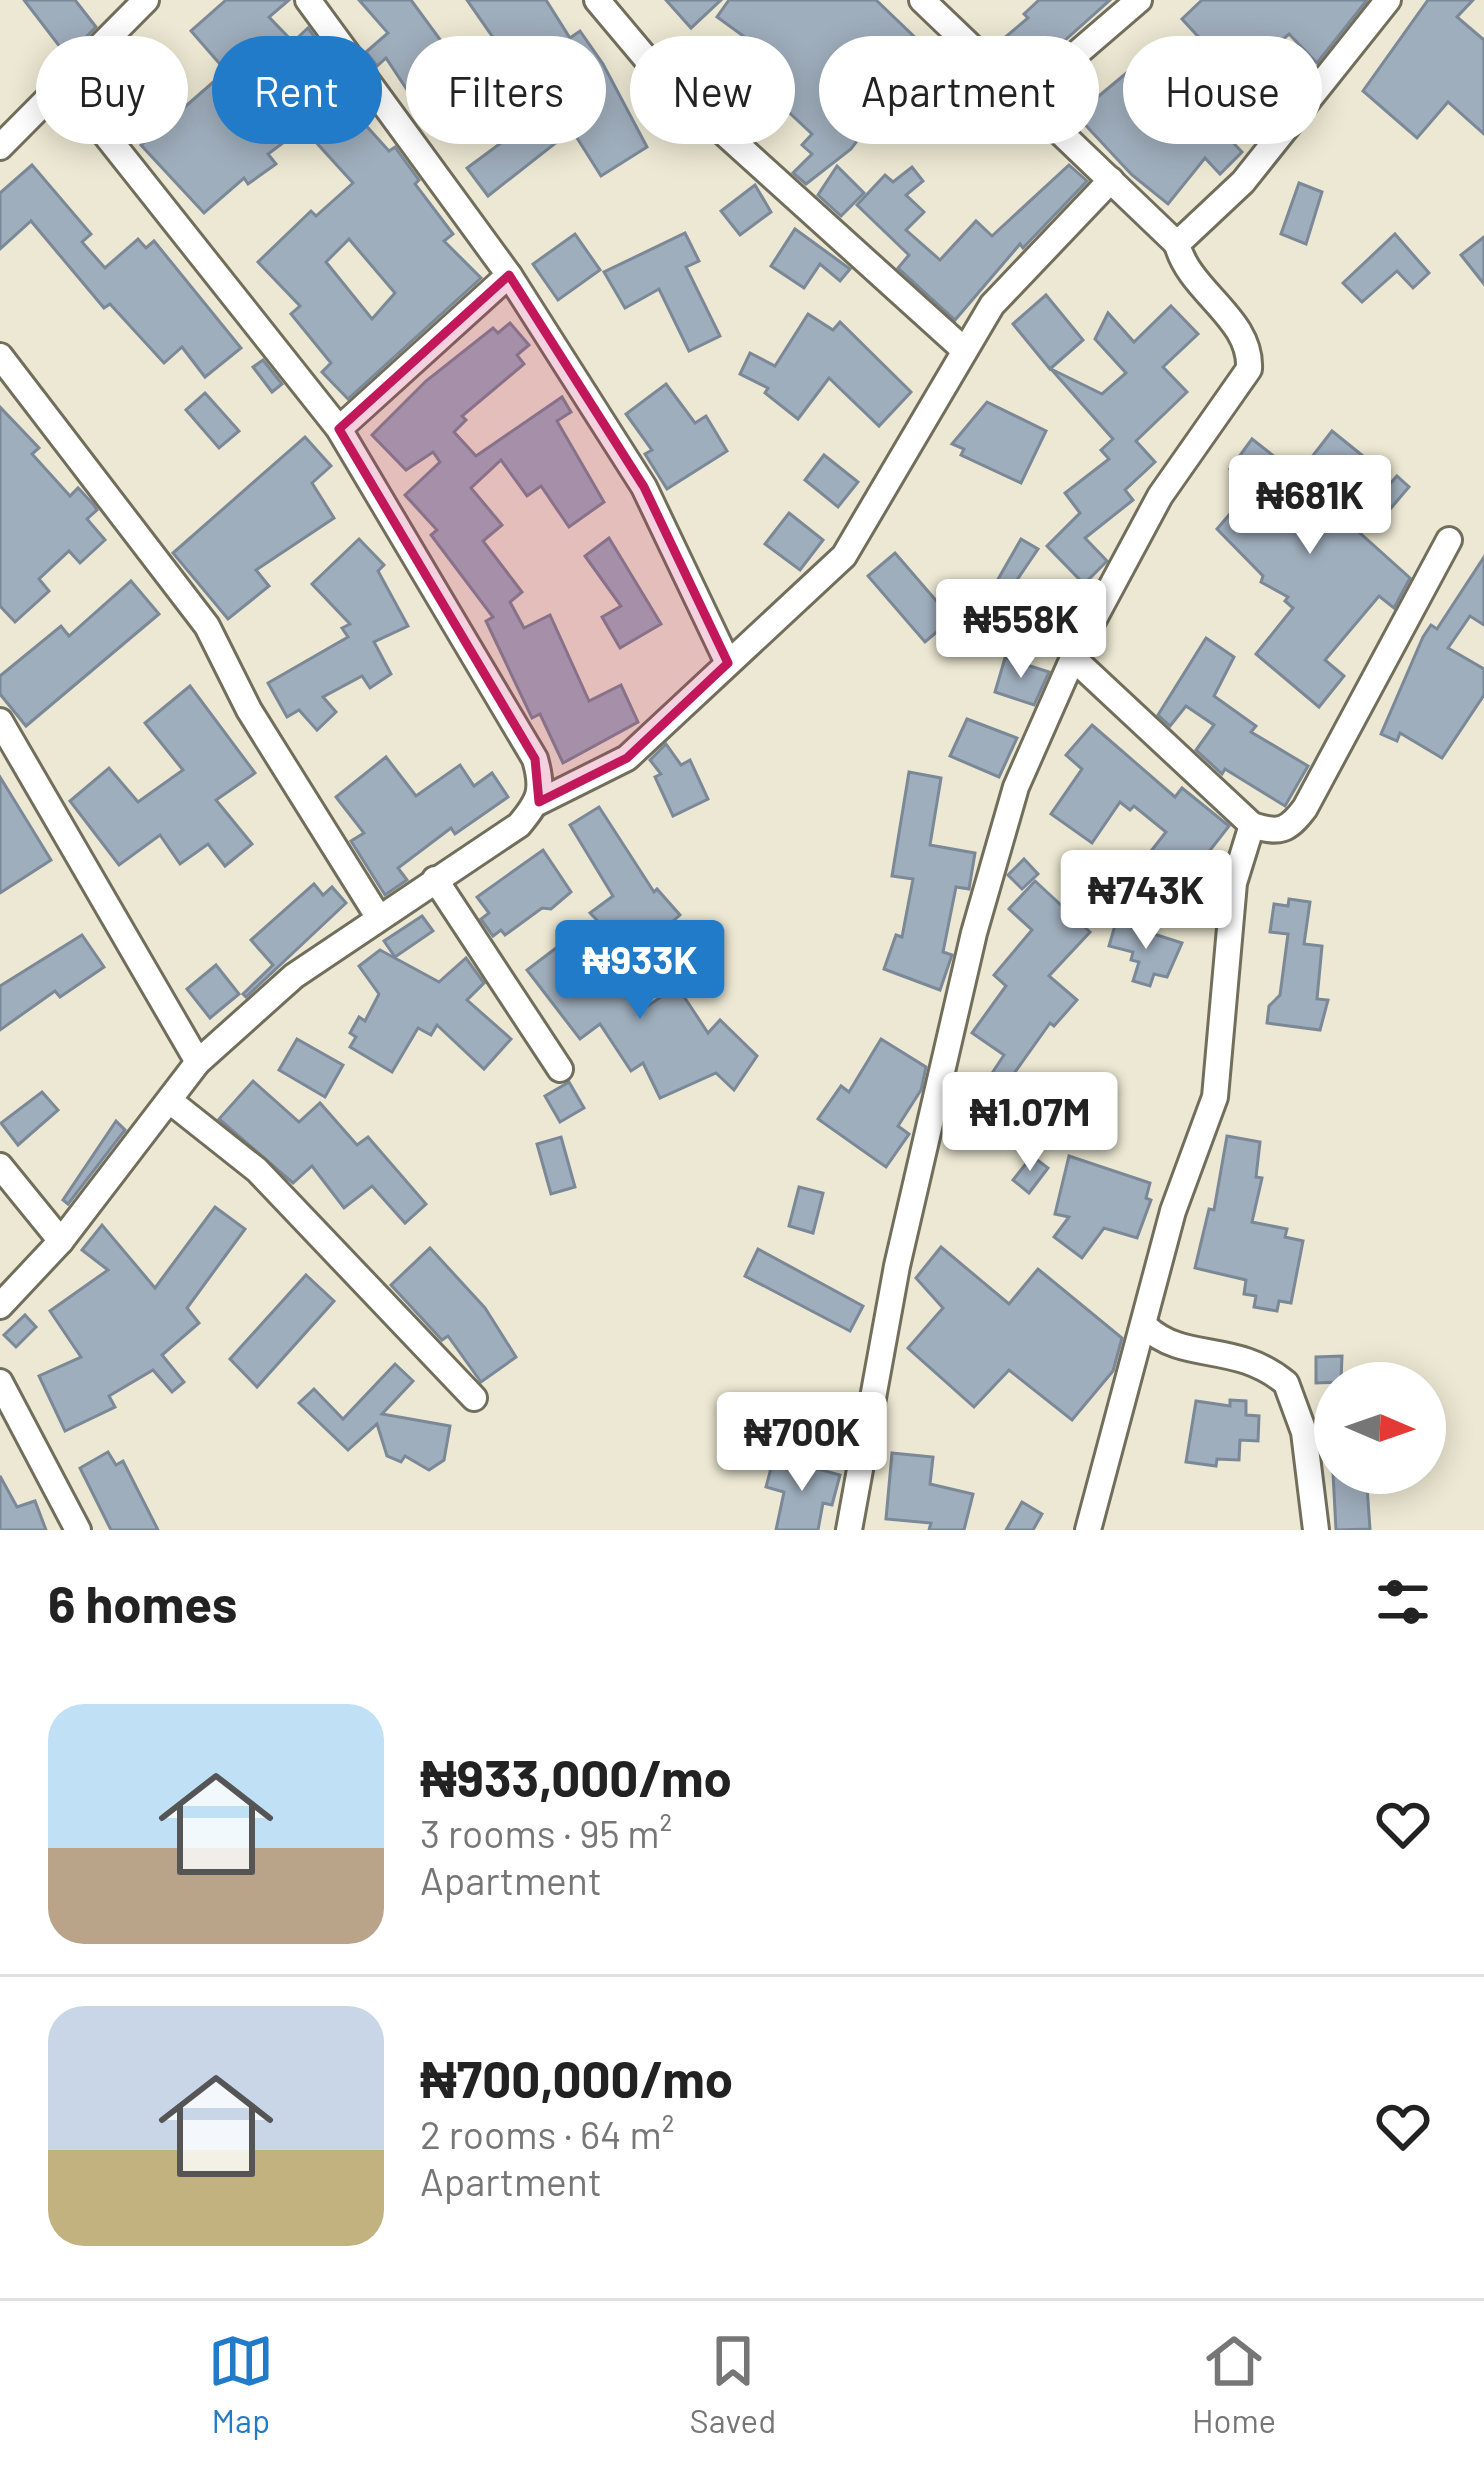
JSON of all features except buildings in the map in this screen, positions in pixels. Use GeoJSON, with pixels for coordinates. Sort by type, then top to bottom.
{"type":"FeatureCollection","features":[{"type":"Feature","properties":{"kind":"street"},"geometry":{"type":"LineString","coordinates":[[102,36],[120,11],[146,0]]}},
{"type":"Feature","properties":{"kind":"street"},"geometry":{"type":"LineString","coordinates":[[308,0],[509,274],[644,487],[728,663]]}},
{"type":"Feature","properties":{"kind":"street"},"geometry":{"type":"LineString","coordinates":[[597,0],[660,75],[962,348]]}},
{"type":"Feature","properties":{"kind":"street"},"geometry":{"type":"LineString","coordinates":[[922,0],[960,36]]}},
{"type":"Feature","properties":{"kind":"street"},"geometry":{"type":"LineString","coordinates":[[1097,36],[1139,0]]}},
{"type":"Feature","properties":{"kind":"street"},"geometry":{"type":"LineString","coordinates":[[1177,244],[1243,182],[1388,0]]}},
{"type":"Feature","properties":{"kind":"street"},"geometry":{"type":"LineString","coordinates":[[0,147],[36,113]]}},
{"type":"Feature","properties":{"kind":"street"},"geometry":{"type":"LineString","coordinates":[[113,144],[339,429],[535,759],[543,785],[539,802]]}},
{"type":"Feature","properties":{"kind":"street"},"geometry":{"type":"LineString","coordinates":[[849,1530],[868,1445],[879,1351],[974,933],[1016,787],[1073,658],[1160,496],[1249,370],[1244,337],[1184,270],[1177,244],[1073,144]]}},
{"type":"Feature","properties":{"kind":"street"},"geometry":{"type":"LineString","coordinates":[[0,1306],[61,1241],[198,1062],[294,976],[377,915],[519,824],[539,802],[627,758],[844,556],[962,348],[1032,258],[1111,180]]}},
{"type":"Feature","properties":{"kind":"street"},"geometry":{"type":"LineString","coordinates":[[339,429],[509,274]]}},
{"type":"Feature","properties":{"kind":"street"},"geometry":{"type":"LineString","coordinates":[[0,356],[207,626],[249,710],[377,915]]}},
{"type":"Feature","properties":{"kind":"street"},"geometry":{"type":"LineString","coordinates":[[1073,658],[1252,826],[1275,833],[1290,828],[1305,808],[1449,540]]}},
{"type":"Feature","properties":{"kind":"street"},"geometry":{"type":"LineString","coordinates":[[0,721],[198,1062]]}},
{"type":"Feature","properties":{"kind":"street"},"geometry":{"type":"LineString","coordinates":[[1088,1530],[1146,1327],[1173,1210],[1215,1097],[1234,883],[1252,826]]}},
{"type":"Feature","properties":{"kind":"street"},"geometry":{"type":"LineString","coordinates":[[436,879],[560,1069]]}},
{"type":"Feature","properties":{"kind":"street"},"geometry":{"type":"LineString","coordinates":[[170,1101],[257,1170],[475,1398]]}},
{"type":"Feature","properties":{"kind":"street"},"geometry":{"type":"LineString","coordinates":[[0,1166],[61,1241]]}},
{"type":"Feature","properties":{"kind":"street"},"geometry":{"type":"LineString","coordinates":[[1146,1327],[1165,1345],[1233,1353],[1286,1383],[1304,1432],[1316,1530]]}},
{"type":"Feature","properties":{"kind":"street"},"geometry":{"type":"LineString","coordinates":[[0,1382],[78,1530]]}},
{"type":"Feature","properties":{"kind":"highlighted area"},"geometry":{"type":"Polygon","coordinates":[[[509,275],[644,487],[728,663],[627,758],[539,802],[535,759],[339,429],[509,275]]]}}]}
